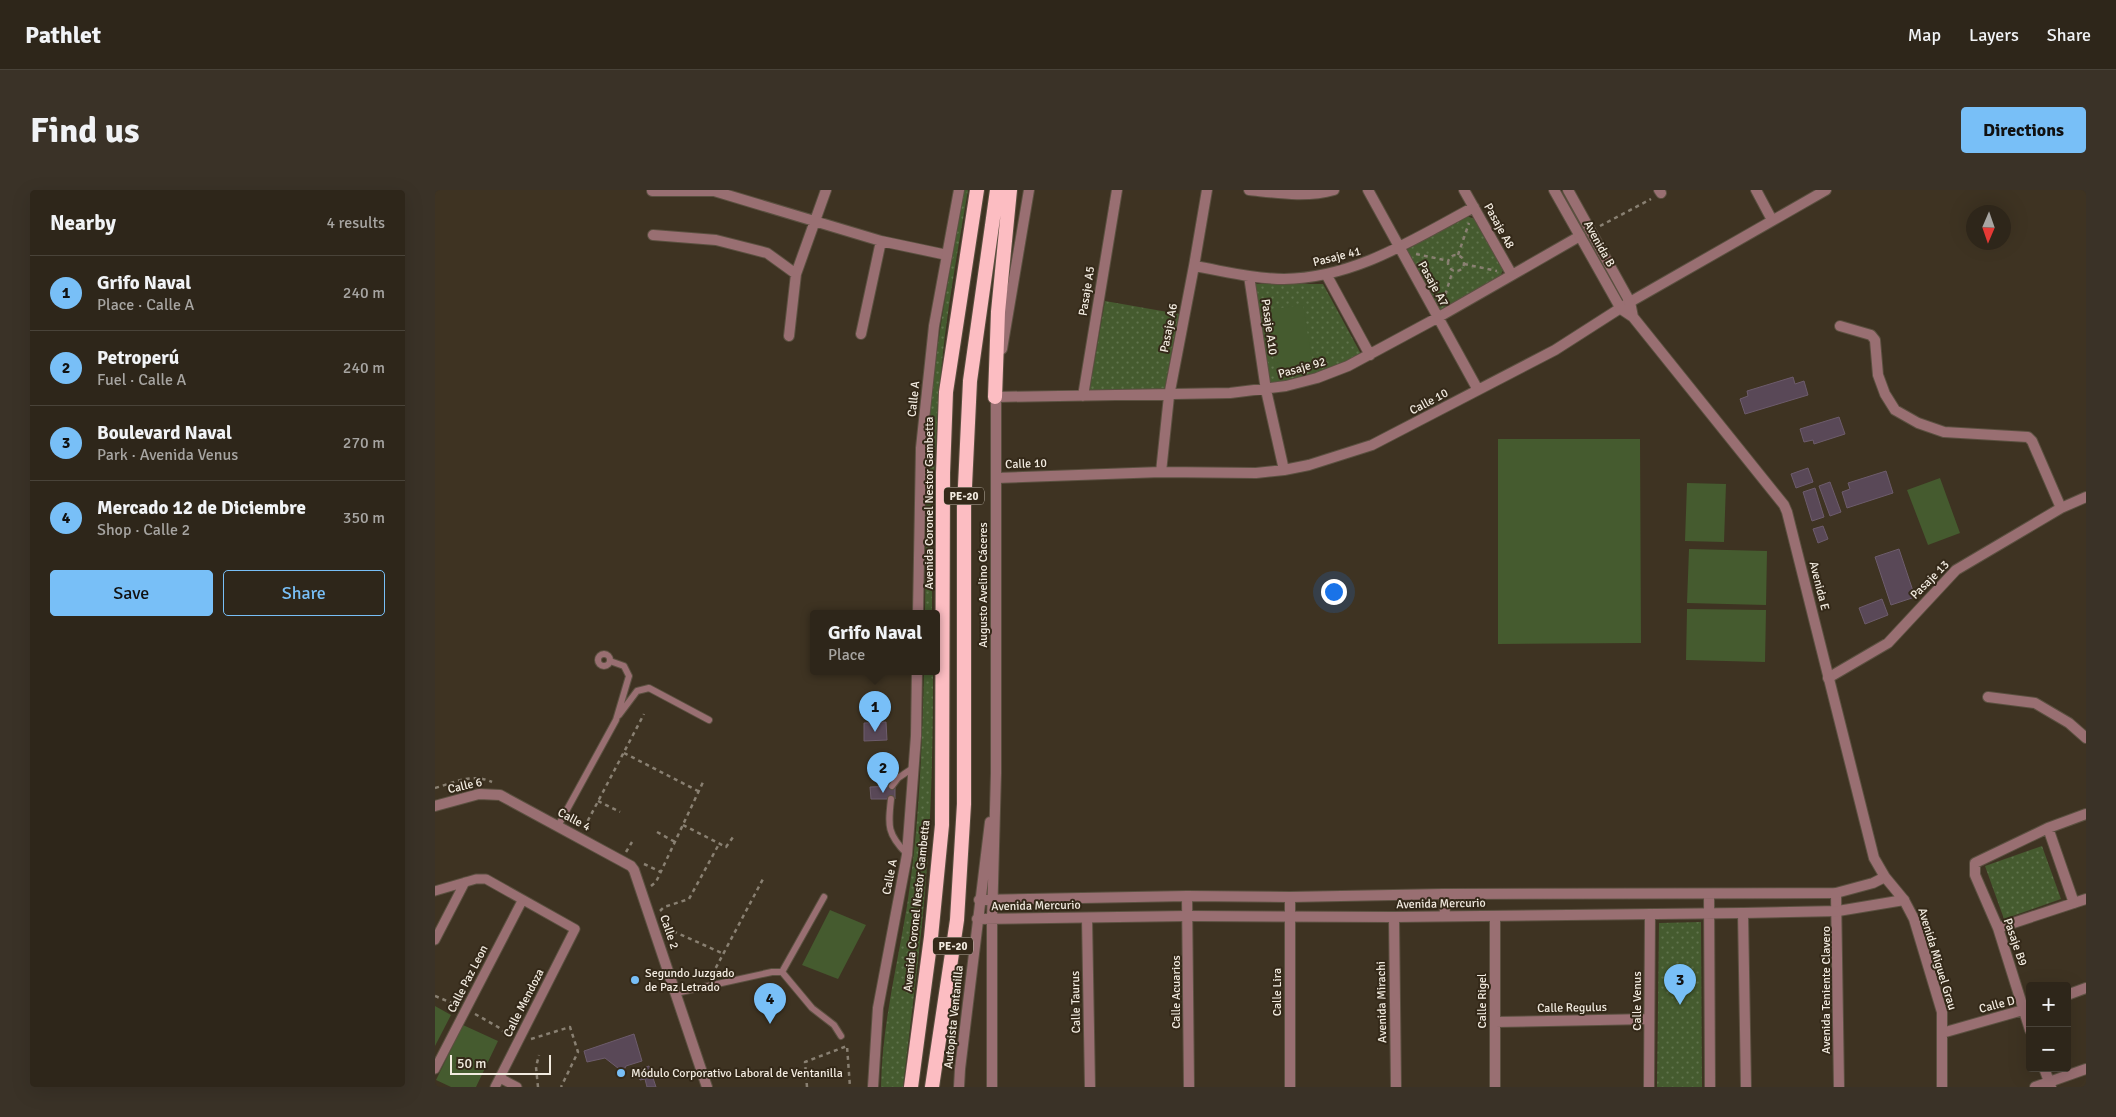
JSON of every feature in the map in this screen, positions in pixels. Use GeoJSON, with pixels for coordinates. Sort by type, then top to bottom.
{"type":"FeatureCollection","features":[{"type":"Feature","properties":{"kind":"highway","name":"Avenida Coronel Nestor Gambetta"},"geometry":{"type":"LineString","coordinates":[[911,1087],[931,937],[943,825],[943,473],[945,392],[977,190]]}},
{"type":"Feature","properties":{"kind":"highway","name":"PE-20"},"geometry":{"type":"LineString","coordinates":[[932,1087],[957,920],[964,804],[964,507],[970,380],[997,190]]}},
{"type":"Feature","properties":{"kind":"highway"},"geometry":{"type":"LineString","coordinates":[[995,397],[999,312],[1010,190]]}},
{"type":"Feature","properties":{"kind":"street"},"geometry":{"type":"LineString","coordinates":[[653,190],[714,191],[881,241],[947,255]]}},
{"type":"Feature","properties":{"kind":"street"},"geometry":{"type":"LineString","coordinates":[[789,336],[796,274],[826,190]]}},
{"type":"Feature","properties":{"kind":"street","name":"Calle A"},"geometry":{"type":"LineString","coordinates":[[918,610],[921,448],[934,326],[959,190]]}},
{"type":"Feature","properties":{"kind":"street","name":"Augusto Avelino Cáceres"},"geometry":{"type":"LineString","coordinates":[[992,920],[996,773],[995,397],[1029,190]]}},
{"type":"Feature","properties":{"kind":"street","name":"Pasaje A5"},"geometry":{"type":"LineString","coordinates":[[1083,396],[1117,190]]}},
{"type":"Feature","properties":{"kind":"street","name":"Pasaje A6"},"geometry":{"type":"LineString","coordinates":[[1161,472],[1169,396],[1207,190]]}},
{"type":"Feature","properties":{"kind":"street"},"geometry":{"type":"LineString","coordinates":[[1249,190],[1290,194],[1324,193],[1334,190]]}},
{"type":"Feature","properties":{"kind":"street","name":"Pasaje A7"},"geometry":{"type":"LineString","coordinates":[[1368,190],[1398,248],[1478,390]]}},
{"type":"Feature","properties":{"kind":"street","name":"Pasaje A8"},"geometry":{"type":"LineString","coordinates":[[1465,190],[1512,275]]}},
{"type":"Feature","properties":{"kind":"street","name":"Avenida B"},"geometry":{"type":"LineString","coordinates":[[1554,190],[1621,309]]}},
{"type":"Feature","properties":{"kind":"street","name":"Avenida B"},"geometry":{"type":"LineString","coordinates":[[1568,190],[1630,302]]}},
{"type":"Feature","properties":{"kind":"street"},"geometry":{"type":"LineString","coordinates":[[1756,190],[1772,220]]}},
{"type":"Feature","properties":{"kind":"street","name":"Calle 10"},"geometry":{"type":"LineString","coordinates":[[996,478],[1161,472],[1256,473],[1309,465],[1372,445],[1555,350],[1630,302],[1826,190]]}},
{"type":"Feature","properties":{"kind":"street","name":"Pasaje 41"},"geometry":{"type":"LineString","coordinates":[[1194,266],[1249,276],[1282,279],[1326,274],[1367,263],[1474,207]]}},
{"type":"Feature","properties":{"kind":"street"},"geometry":{"type":"LineString","coordinates":[[653,235],[716,240],[767,254],[796,274]]}},
{"type":"Feature","properties":{"kind":"street","name":"Pasaje 92"},"geometry":{"type":"LineString","coordinates":[[995,397],[1169,396],[1266,390],[1317,378],[1371,355],[1580,236]]}},
{"type":"Feature","properties":{"kind":"street"},"geometry":{"type":"LineString","coordinates":[[861,334],[881,241]]}},
{"type":"Feature","properties":{"kind":"street"},"geometry":{"type":"LineString","coordinates":[[1326,274],[1371,355]]}},
{"type":"Feature","properties":{"kind":"street","name":"Pasaje A10"},"geometry":{"type":"LineString","coordinates":[[1249,276],[1266,390],[1283,470]]}},
{"type":"Feature","properties":{"kind":"street","name":"Avenida E"},"geometry":{"type":"LineString","coordinates":[[1630,302],[1633,317]]}},
{"type":"Feature","properties":{"kind":"street","name":"Avenida E"},"geometry":{"type":"LineString","coordinates":[[1621,309],[1633,317],[1784,505],[1874,858],[1885,877],[1904,900]]}},
{"type":"Feature","properties":{"kind":"street"},"geometry":{"type":"LineString","coordinates":[[1840,326],[1871,335],[1875,340],[1878,375],[1885,394],[1895,410],[1918,423],[1944,432],[2028,437],[2033,441],[2061,508]]}},
{"type":"Feature","properties":{"kind":"street","name":"Pasaje 13"},"geometry":{"type":"LineString","coordinates":[[1828,678],[1888,643],[1956,570],[2061,508],[2086,497]]}},
{"type":"Feature","properties":{"kind":"street","name":"Calle A"},"geometry":{"type":"LineString","coordinates":[[873,1087],[878,1008],[907,855],[917,675]]}},
{"type":"Feature","properties":{"kind":"street"},"geometry":{"type":"LineString","coordinates":[[1988,697],[2035,703],[2069,723],[2086,738]]}},
{"type":"Feature","properties":{"kind":"street","name":"Augusto Avelino Cáceres"},"geometry":{"type":"LineString","coordinates":[[977,919],[996,773]]}},
{"type":"Feature","properties":{"kind":"street","name":"Calle 6"},"geometry":{"type":"LineString","coordinates":[[435,806],[479,794],[500,795]]}},
{"type":"Feature","properties":{"kind":"street","name":"Calle 4"},"geometry":{"type":"LineString","coordinates":[[500,795],[627,863],[635,870]]}},
{"type":"Feature","properties":{"kind":"street"},"geometry":{"type":"LineString","coordinates":[[2074,903],[2047,828],[2086,814]]}},
{"type":"Feature","properties":{"kind":"street","name":"Pasaje B9"},"geometry":{"type":"LineString","coordinates":[[2026,1010],[1998,928],[1975,875],[1975,862],[2047,828]]}},
{"type":"Feature","properties":{"kind":"street","name":"Calle 2"},"geometry":{"type":"LineString","coordinates":[[635,870],[707,1087]]}},
{"type":"Feature","properties":{"kind":"street","name":"Avenida Mercurio"},"geometry":{"type":"LineString","coordinates":[[979,900],[1187,896],[1836,893],[1873,883],[1885,877]]}},
{"type":"Feature","properties":{"kind":"street"},"geometry":{"type":"LineString","coordinates":[[435,891],[476,878],[486,879],[522,901]]}},
{"type":"Feature","properties":{"kind":"street"},"geometry":{"type":"LineString","coordinates":[[435,940],[465,882]]}},
{"type":"Feature","properties":{"kind":"street","name":"Avenida Teniente Clavero"},"geometry":{"type":"LineString","coordinates":[[1836,893],[1838,911],[1839,1087]]}},
{"type":"Feature","properties":{"kind":"street"},"geometry":{"type":"LineString","coordinates":[[1445,894],[1445,916]]}},
{"type":"Feature","properties":{"kind":"street"},"geometry":{"type":"LineString","coordinates":[[1709,894],[1710,1087]]}},
{"type":"Feature","properties":{"kind":"street","name":"Calle Acuarios"},"geometry":{"type":"LineString","coordinates":[[1187,896],[1189,1087]]}},
{"type":"Feature","properties":{"kind":"street","name":"Calle Lira"},"geometry":{"type":"LineString","coordinates":[[1290,897],[1290,1087]]}},
{"type":"Feature","properties":{"kind":"street"},"geometry":{"type":"LineString","coordinates":[[1998,928],[2086,899]]}},
{"type":"Feature","properties":{"kind":"street","name":"Avenida Mercurio"},"geometry":{"type":"LineString","coordinates":[[977,919],[1743,913],[1838,911],[1904,900]]}},
{"type":"Feature","properties":{"kind":"street","name":"Avenida Miguel Grau"},"geometry":{"type":"LineString","coordinates":[[1904,900],[1914,919],[1942,1012],[1942,1087]]}},
{"type":"Feature","properties":{"kind":"street","name":"Calle Mendoza"},"geometry":{"type":"LineString","coordinates":[[495,1087],[575,929],[522,901]]}},
{"type":"Feature","properties":{"kind":"street","name":"Calle Paz Leon"},"geometry":{"type":"LineString","coordinates":[[435,1069],[522,901]]}},
{"type":"Feature","properties":{"kind":"street"},"geometry":{"type":"LineString","coordinates":[[1743,913],[1746,1087]]}},
{"type":"Feature","properties":{"kind":"street","name":"Calle Venus"},"geometry":{"type":"LineString","coordinates":[[1649,1087],[1650,914]]}},
{"type":"Feature","properties":{"kind":"street","name":"Calle Rigel"},"geometry":{"type":"LineString","coordinates":[[1495,916],[1495,1087]]}},
{"type":"Feature","properties":{"kind":"street","name":"Avenida Mirachi"},"geometry":{"type":"LineString","coordinates":[[1394,917],[1396,1087]]}},
{"type":"Feature","properties":{"kind":"street","name":"Calle Taurus"},"geometry":{"type":"LineString","coordinates":[[1087,918],[1090,1087]]}},
{"type":"Feature","properties":{"kind":"street","name":"Autopista Ventanilla"},"geometry":{"type":"LineString","coordinates":[[959,1087],[977,919]]}},
{"type":"Feature","properties":{"kind":"street"},"geometry":{"type":"LineString","coordinates":[[992,920],[992,1087]]}},
{"type":"Feature","properties":{"kind":"street"},"geometry":{"type":"LineString","coordinates":[[2071,994],[2086,988]]}},
{"type":"Feature","properties":{"kind":"street","name":"Calle D"},"geometry":{"type":"LineString","coordinates":[[1942,1033],[2026,1010]]}},
{"type":"Feature","properties":{"kind":"street","name":"Calle Regulus"},"geometry":{"type":"LineString","coordinates":[[1495,1022],[1649,1019]]}},
{"type":"Feature","properties":{"kind":"street"},"geometry":{"type":"LineString","coordinates":[[2035,1087],[2050,1084],[2086,1069]]}},
{"type":"Feature","properties":{"kind":"street"},"geometry":{"type":"LineString","coordinates":[[2046,1072],[2050,1084]]}},
{"type":"Feature","properties":{"kind":"street"},"geometry":{"type":"LineString","coordinates":[[500,1078],[517,1087]]}},
{"type":"Feature","properties":{"kind":"lane"},"geometry":{"type":"LineString","coordinates":[[610,660],[624,666],[629,676],[615,720]]}},
{"type":"Feature","properties":{"kind":"lane"},"geometry":{"type":"LineString","coordinates":[[558,826],[615,720],[637,691],[649,688],[709,720]]}},
{"type":"Feature","properties":{"kind":"lane"},"geometry":{"type":"LineString","coordinates":[[892,786],[898,778],[913,768]]}},
{"type":"Feature","properties":{"kind":"lane"},"geometry":{"type":"LineString","coordinates":[[891,799],[888,824],[891,835],[907,855]]}},
{"type":"Feature","properties":{"kind":"lane"},"geometry":{"type":"LineString","coordinates":[[782,972],[824,896]]}},
{"type":"Feature","properties":{"kind":"lane"},"geometry":{"type":"LineString","coordinates":[[676,993],[772,972],[782,972]]}},
{"type":"Feature","properties":{"kind":"lane"},"geometry":{"type":"LineString","coordinates":[[782,972],[812,1008],[834,1025],[841,1036]]}},
{"type":"Feature","properties":{"kind":"path"},"geometry":{"type":"LineString","coordinates":[[1603,224],[1660,192]]}},
{"type":"Feature","properties":{"kind":"path"},"geometry":{"type":"LineString","coordinates":[[1461,227],[1469,223]]}},
{"type":"Feature","properties":{"kind":"path"},"geometry":{"type":"LineString","coordinates":[[1469,223],[1473,231]]}},
{"type":"Feature","properties":{"kind":"path"},"geometry":{"type":"LineString","coordinates":[[1459,255],[1469,223]]}},
{"type":"Feature","properties":{"kind":"path"},"geometry":{"type":"LineString","coordinates":[[1414,254],[1422,249]]}},
{"type":"Feature","properties":{"kind":"path"},"geometry":{"type":"LineString","coordinates":[[1414,254],[1449,261]]}},
{"type":"Feature","properties":{"kind":"path"},"geometry":{"type":"LineString","coordinates":[[1414,254],[1419,262]]}},
{"type":"Feature","properties":{"kind":"path"},"geometry":{"type":"LineString","coordinates":[[1453,270],[1450,267],[1449,261],[1454,255],[1459,255]]}},
{"type":"Feature","properties":{"kind":"path"},"geometry":{"type":"LineString","coordinates":[[1459,255],[1464,260],[1464,264]]}},
{"type":"Feature","properties":{"kind":"path"},"geometry":{"type":"LineString","coordinates":[[1492,263],[1497,271]]}},
{"type":"Feature","properties":{"kind":"path"},"geometry":{"type":"LineString","coordinates":[[1453,270],[1460,269],[1464,264]]}},
{"type":"Feature","properties":{"kind":"path"},"geometry":{"type":"LineString","coordinates":[[1464,264],[1497,271]]}},
{"type":"Feature","properties":{"kind":"path"},"geometry":{"type":"LineString","coordinates":[[1442,305],[1453,270]]}},
{"type":"Feature","properties":{"kind":"path"},"geometry":{"type":"LineString","coordinates":[[1489,276],[1497,271]]}},
{"type":"Feature","properties":{"kind":"path"},"geometry":{"type":"LineString","coordinates":[[1437,297],[1442,305]]}},
{"type":"Feature","properties":{"kind":"path"},"geometry":{"type":"LineString","coordinates":[[1442,305],[1450,300]]}},
{"type":"Feature","properties":{"kind":"path"},"geometry":{"type":"LineString","coordinates":[[583,828],[644,714]]}},
{"type":"Feature","properties":{"kind":"path"},"geometry":{"type":"LineString","coordinates":[[624,753],[699,791]]}},
{"type":"Feature","properties":{"kind":"path"},"geometry":{"type":"LineString","coordinates":[[651,887],[656,882],[704,780]]}},
{"type":"Feature","properties":{"kind":"path"},"geometry":{"type":"LineString","coordinates":[[598,801],[621,812]]}},
{"type":"Feature","properties":{"kind":"path"},"geometry":{"type":"LineString","coordinates":[[683,825],[726,847],[733,837]]}},
{"type":"Feature","properties":{"kind":"path"},"geometry":{"type":"LineString","coordinates":[[657,832],[675,842]]}},
{"type":"Feature","properties":{"kind":"path"},"geometry":{"type":"LineString","coordinates":[[625,853],[632,842]]}},
{"type":"Feature","properties":{"kind":"path"},"geometry":{"type":"LineString","coordinates":[[660,912],[664,907],[689,899],[719,844]]}},
{"type":"Feature","properties":{"kind":"path"},"geometry":{"type":"LineString","coordinates":[[710,980],[763,879]]}},
{"type":"Feature","properties":{"kind":"path"},"geometry":{"type":"LineString","coordinates":[[664,928],[723,954]]}},
{"type":"Feature","properties":{"kind":"path"},"geometry":{"type":"LineString","coordinates":[[435,996],[466,1009],[498,1027],[518,1043],[570,1027],[577,1052],[561,1087]]}},
{"type":"Feature","properties":{"kind":"path"},"geometry":{"type":"LineString","coordinates":[[807,1087],[805,1062],[847,1046],[850,1087]]}},
{"type":"Feature","properties":{"kind":"path"},"geometry":{"type":"LineString","coordinates":[[538,1087],[536,1067],[539,1054]]}},
{"type":"Feature","properties":{"kind":"green space"},"geometry":{"type":"Polygon","coordinates":[[[964,190],[968,190],[942,361],[933,499],[932,610],[925,610],[929,423],[944,306],[964,190]]]}},
{"type":"Feature","properties":{"kind":"green space"},"geometry":{"type":"Polygon","coordinates":[[[1467,216],[1474,219],[1503,270],[1500,277],[1440,310],[1435,305],[1406,250],[1467,216]]]}},
{"type":"Feature","properties":{"kind":"green space"},"geometry":{"type":"Polygon","coordinates":[[[1254,284],[1323,284],[1361,354],[1321,374],[1271,386],[1254,284]]]}},
{"type":"Feature","properties":{"kind":"green space"},"geometry":{"type":"Polygon","coordinates":[[[1105,301],[1179,314],[1164,393],[1089,393],[1105,301]]]}},
{"type":"Feature","properties":{"kind":"green space"},"geometry":{"type":"Polygon","coordinates":[[[1303,305],[1313,367],[1276,373],[1266,310],[1303,305]]]}},
{"type":"Feature","properties":{"kind":"green space"},"geometry":{"type":"Polygon","coordinates":[[[1498,439],[1640,439],[1641,643],[1498,644],[1498,439]]]}},
{"type":"Feature","properties":{"kind":"green space"},"geometry":{"type":"Polygon","coordinates":[[[1940,478],[1960,533],[1928,545],[1907,490],[1940,478]]]}},
{"type":"Feature","properties":{"kind":"green space"},"geometry":{"type":"Polygon","coordinates":[[[1687,483],[1726,484],[1724,542],[1685,541],[1687,483]]]}},
{"type":"Feature","properties":{"kind":"green space"},"geometry":{"type":"Polygon","coordinates":[[[1689,549],[1767,551],[1766,605],[1687,603],[1689,549]]]}},
{"type":"Feature","properties":{"kind":"green space"},"geometry":{"type":"Polygon","coordinates":[[[1687,609],[1766,610],[1765,662],[1686,660],[1687,609]]]}},
{"type":"Feature","properties":{"kind":"green space"},"geometry":{"type":"Polygon","coordinates":[[[924,675],[933,675],[926,882],[903,1087],[881,1087],[887,1019],[911,877],[921,759],[924,675]]]}},
{"type":"Feature","properties":{"kind":"green space"},"geometry":{"type":"Polygon","coordinates":[[[2042,846],[2061,899],[2004,919],[1985,866],[2042,846]]]}},
{"type":"Feature","properties":{"kind":"green space"},"geometry":{"type":"Polygon","coordinates":[[[830,910],[866,925],[838,979],[802,965],[830,910]]]}},
{"type":"Feature","properties":{"kind":"green space"},"geometry":{"type":"Polygon","coordinates":[[[1701,922],[1702,1087],[1657,1087],[1659,923],[1701,922]]]}},
{"type":"Feature","properties":{"kind":"green space"},"geometry":{"type":"Polygon","coordinates":[[[435,1006],[451,1015],[435,1046],[435,1006]]]}},
{"type":"Feature","properties":{"kind":"green space"},"geometry":{"type":"Polygon","coordinates":[[[463,1025],[498,1041],[476,1087],[451,1087],[436,1080],[463,1025]]]}},
{"type":"Feature","properties":{"kind":"building"},"geometry":{"type":"Polygon","coordinates":[[[1793,377],[1795,384],[1804,381],[1808,395],[1745,414],[1740,399],[1748,396],[1747,391],[1793,377]]]}},
{"type":"Feature","properties":{"kind":"building"},"geometry":{"type":"Polygon","coordinates":[[[1839,417],[1845,434],[1814,444],[1813,440],[1804,442],[1800,429],[1839,417]]]}},
{"type":"Feature","properties":{"kind":"building"},"geometry":{"type":"Polygon","coordinates":[[[1808,468],[1813,482],[1796,488],[1791,474],[1808,468]]]}},
{"type":"Feature","properties":{"kind":"building"},"geometry":{"type":"Polygon","coordinates":[[[1886,471],[1893,493],[1847,508],[1842,492],[1850,489],[1848,483],[1886,471]]]}},
{"type":"Feature","properties":{"kind":"building"},"geometry":{"type":"Polygon","coordinates":[[[1830,482],[1841,512],[1830,516],[1819,486],[1830,482]]]}},
{"type":"Feature","properties":{"kind":"building"},"geometry":{"type":"Polygon","coordinates":[[[1815,488],[1824,517],[1812,521],[1803,492],[1815,488]]]}},
{"type":"Feature","properties":{"kind":"building"},"geometry":{"type":"Polygon","coordinates":[[[1823,526],[1828,539],[1818,543],[1813,529],[1823,526]]]}},
{"type":"Feature","properties":{"kind":"building"},"geometry":{"type":"Polygon","coordinates":[[[1899,549],[1915,597],[1891,605],[1875,557],[1899,549]]]}},
{"type":"Feature","properties":{"kind":"building"},"geometry":{"type":"Polygon","coordinates":[[[1882,599],[1888,615],[1865,624],[1859,608],[1882,599]]]}},
{"type":"Feature","properties":{"kind":"building"},"geometry":{"type":"Polygon","coordinates":[[[886,722],[887,740],[864,741],[864,723],[886,722]]]}},
{"type":"Feature","properties":{"kind":"building"},"geometry":{"type":"Polygon","coordinates":[[[895,786],[895,799],[871,799],[870,787],[895,786]]]}},
{"type":"Feature","properties":{"kind":"building"},"geometry":{"type":"Polygon","coordinates":[[[634,1034],[642,1061],[626,1066],[623,1072],[605,1058],[587,1062],[584,1051],[634,1034]]]}},
{"type":"Feature","properties":{"kind":"building"},"geometry":{"type":"Polygon","coordinates":[[[649,1066],[656,1087],[647,1087],[645,1079],[640,1080],[637,1071],[649,1066]]]}},
{"type":"Feature","properties":{"kind":"place","name":"Grifo Naval"},"geometry":{"type":"Point","coordinates":[875,732]}},
{"type":"Feature","properties":{"kind":"place","name":"Petroperú"},"geometry":{"type":"Point","coordinates":[883,793]}},
{"type":"Feature","properties":{"kind":"place","name":"Segundo Juzgado de Paz Letrado"},"geometry":{"type":"Point","coordinates":[635,980]}},
{"type":"Feature","properties":{"kind":"place","name":"Boulevard Naval"},"geometry":{"type":"Point","coordinates":[1680,1005]}},
{"type":"Feature","properties":{"kind":"place","name":"Mercado 12 de Diciembre"},"geometry":{"type":"Point","coordinates":[770,1024]}},
{"type":"Feature","properties":{"kind":"place","name":"Módulo Corporativo Laboral de Ventanilla"},"geometry":{"type":"Point","coordinates":[621,1073]}}]}
